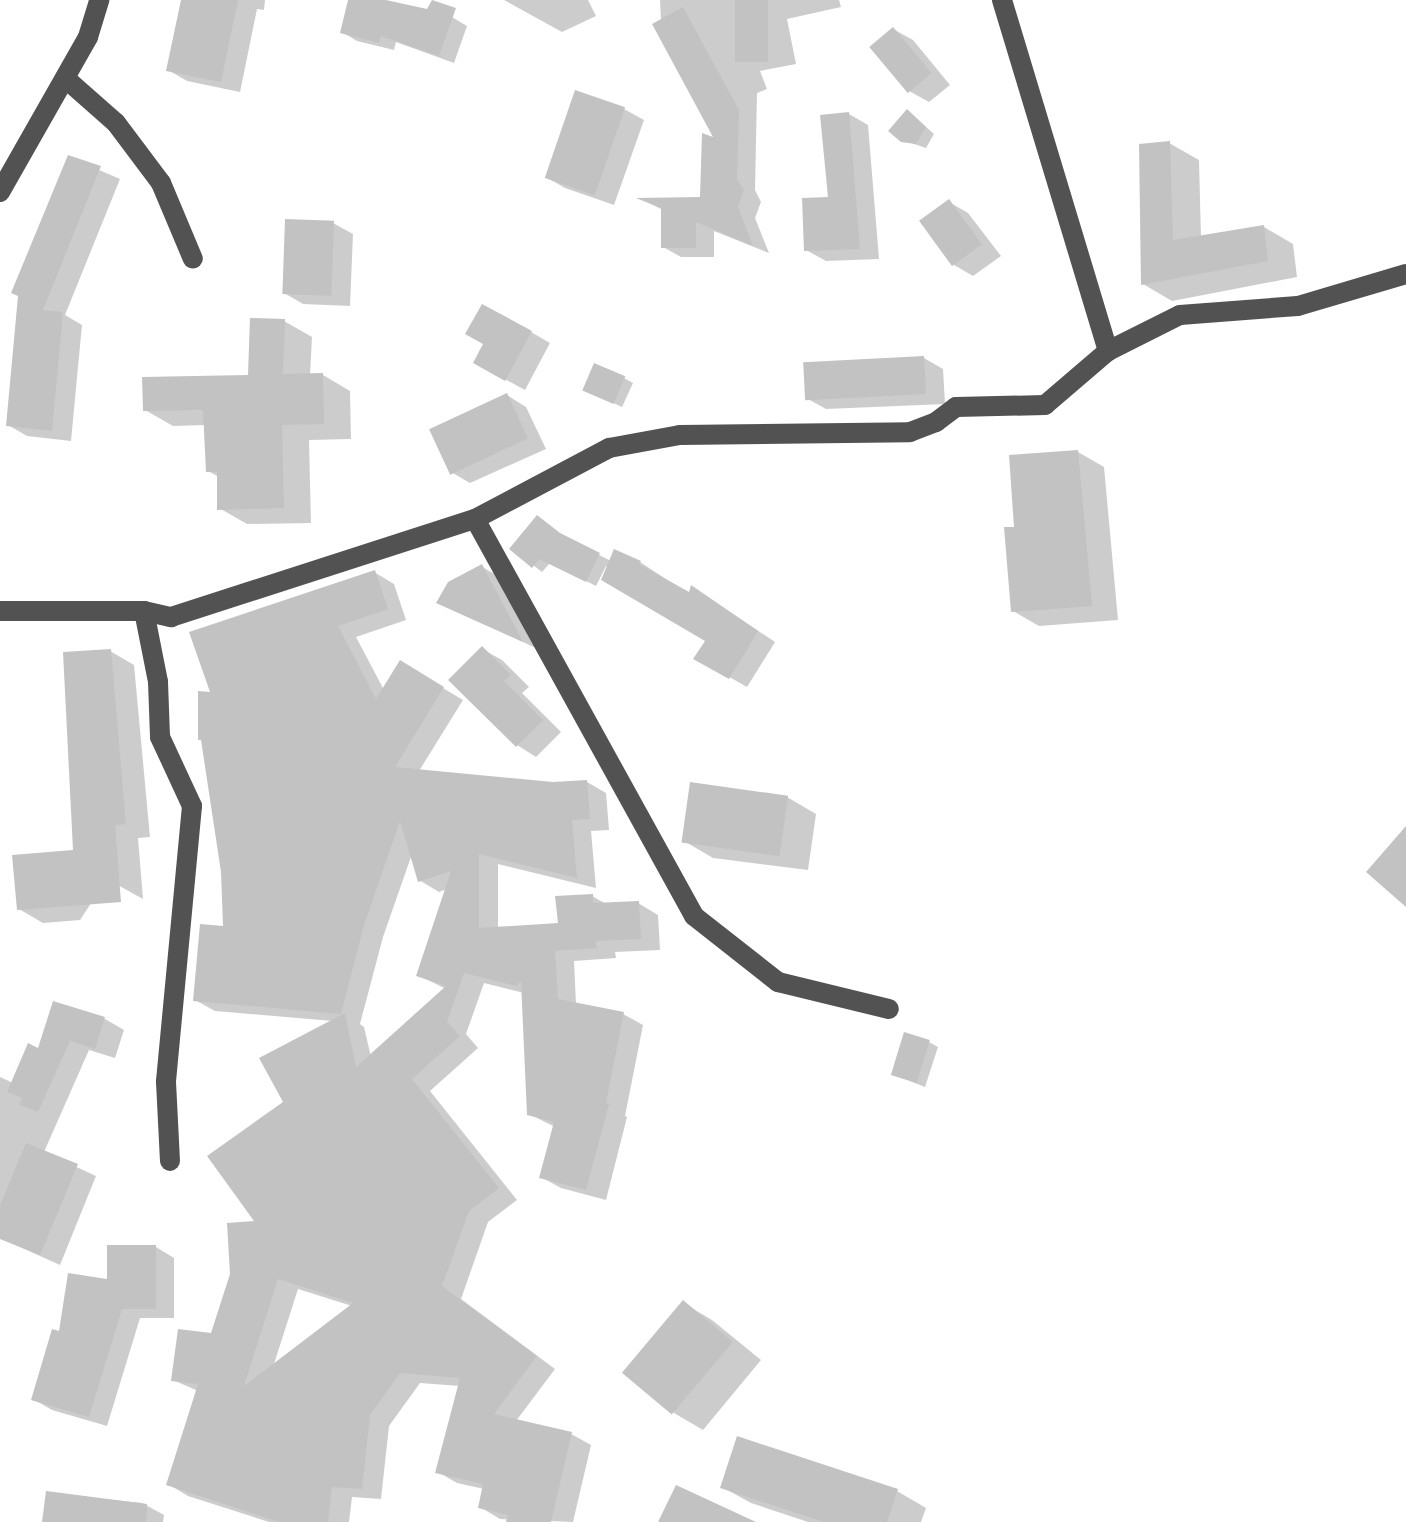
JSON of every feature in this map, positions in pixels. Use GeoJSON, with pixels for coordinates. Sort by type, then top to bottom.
{"type":"FeatureCollection","features":[{"type":"Feature","properties":{"kind":"street"},"geometry":{"type":"LineString","coordinates":[[0,192],[88,37],[99,0]]}},
{"type":"Feature","properties":{"kind":"street"},"geometry":{"type":"LineString","coordinates":[[1002,0],[1108,351]]}},
{"type":"Feature","properties":{"kind":"street"},"geometry":{"type":"LineString","coordinates":[[65,78],[116,123],[161,183],[193,259]]}},
{"type":"Feature","properties":{"kind":"street"},"geometry":{"type":"LineString","coordinates":[[0,611],[144,611],[171,617],[475,519],[609,448],[680,435],[910,432],[936,422],[956,407],[1045,405],[1108,351],[1180,315],[1298,306],[1406,274]]}},
{"type":"Feature","properties":{"kind":"street"},"geometry":{"type":"LineString","coordinates":[[475,519],[694,916],[778,982],[889,1009]]}},
{"type":"Feature","properties":{"kind":"street"},"geometry":{"type":"LineString","coordinates":[[144,611],[158,682],[160,737],[192,806],[166,1082],[170,1161]]}},
{"type":"Feature","properties":{"kind":"building"},"geometry":{"type":"Polygon","coordinates":[[[181,0],[238,0],[221,82],[166,71],[181,0]]]}},
{"type":"Feature","properties":{"kind":"building"},"geometry":{"type":"Polygon","coordinates":[[[348,0],[386,0],[427,9],[432,0],[456,8],[439,56],[381,36],[379,43],[340,33],[348,0]]]}},
{"type":"Feature","properties":{"kind":"building"},"geometry":{"type":"Polygon","coordinates":[[[735,0],[768,0],[768,62],[735,62],[735,0]]]}},
{"type":"Feature","properties":{"kind":"building"},"geometry":{"type":"Polygon","coordinates":[[[683,7],[739,110],[737,179],[744,190],[738,207],[753,246],[696,222],[696,248],[661,248],[661,208],[636,198],[700,197],[702,133],[713,137],[652,24],[683,7]]]}},
{"type":"Feature","properties":{"kind":"building"},"geometry":{"type":"Polygon","coordinates":[[[893,27],[932,73],[908,93],[869,47],[893,27]]]}},
{"type":"Feature","properties":{"kind":"building"},"geometry":{"type":"Polygon","coordinates":[[[575,90],[625,107],[595,195],[545,178],[575,90]]]}},
{"type":"Feature","properties":{"kind":"building"},"geometry":{"type":"Polygon","coordinates":[[[907,109],[926,127],[916,144],[901,142],[888,131],[907,109]]]}},
{"type":"Feature","properties":{"kind":"building"},"geometry":{"type":"Polygon","coordinates":[[[849,112],[860,249],[804,251],[802,198],[828,197],[820,115],[849,112]]]}},
{"type":"Feature","properties":{"kind":"building"},"geometry":{"type":"Polygon","coordinates":[[[1170,141],[1173,240],[1264,225],[1268,261],[1141,285],[1139,144],[1170,141]]]}},
{"type":"Feature","properties":{"kind":"building"},"geometry":{"type":"Polygon","coordinates":[[[68,155],[101,166],[43,310],[63,312],[52,431],[6,426],[18,296],[11,293],[68,155]]]}},
{"type":"Feature","properties":{"kind":"building"},"geometry":{"type":"Polygon","coordinates":[[[949,199],[982,244],[952,266],[919,221],[949,199]]]}},
{"type":"Feature","properties":{"kind":"building"},"geometry":{"type":"Polygon","coordinates":[[[285,219],[334,221],[331,296],[282,294],[285,219]]]}},
{"type":"Feature","properties":{"kind":"building"},"geometry":{"type":"Polygon","coordinates":[[[482,304],[532,331],[505,381],[473,363],[483,344],[465,334],[482,304]]]}},
{"type":"Feature","properties":{"kind":"building"},"geometry":{"type":"Polygon","coordinates":[[[250,318],[285,319],[283,374],[323,373],[324,424],[282,425],[284,508],[217,510],[217,472],[206,472],[203,410],[143,411],[142,377],[248,375],[250,318]]]}},
{"type":"Feature","properties":{"kind":"building"},"geometry":{"type":"Polygon","coordinates":[[[924,356],[926,394],[805,400],[803,362],[924,356]]]}},
{"type":"Feature","properties":{"kind":"building"},"geometry":{"type":"Polygon","coordinates":[[[594,363],[625,376],[614,404],[582,391],[594,363]]]}},
{"type":"Feature","properties":{"kind":"building"},"geometry":{"type":"Polygon","coordinates":[[[507,393],[528,438],[450,475],[429,429],[507,393]]]}},
{"type":"Feature","properties":{"kind":"building"},"geometry":{"type":"Polygon","coordinates":[[[1078,450],[1092,606],[1011,612],[1004,527],[1014,527],[1009,455],[1078,450]]]}},
{"type":"Feature","properties":{"kind":"building"},"geometry":{"type":"Polygon","coordinates":[[[537,515],[560,533],[600,553],[586,582],[539,559],[532,568],[509,549],[537,515]]]}},
{"type":"Feature","properties":{"kind":"building"},"geometry":{"type":"Polygon","coordinates":[[[614,549],[641,561],[639,564],[689,592],[691,585],[758,631],[729,679],[693,659],[705,641],[601,580],[614,549]]]}},
{"type":"Feature","properties":{"kind":"building"},"geometry":{"type":"Polygon","coordinates":[[[482,564],[523,642],[436,603],[448,582],[482,564]]]}},
{"type":"Feature","properties":{"kind":"building"},"geometry":{"type":"Polygon","coordinates":[[[375,570],[388,609],[338,626],[376,699],[400,660],[444,687],[395,767],[553,782],[587,780],[590,819],[572,820],[577,878],[479,854],[479,928],[558,923],[555,896],[593,894],[593,903],[639,901],[641,939],[596,941],[597,948],[555,951],[558,999],[624,1012],[606,1103],[609,1104],[586,1190],[539,1178],[554,1122],[527,1115],[521,981],[516,986],[464,973],[447,1022],[460,1036],[412,1079],[499,1188],[469,1211],[442,1286],[537,1356],[494,1414],[572,1432],[551,1522],[506,1522],[508,1515],[478,1508],[483,1484],[435,1473],[460,1378],[400,1373],[370,1415],[362,1489],[332,1487],[328,1522],[279,1522],[166,1485],[198,1384],[171,1381],[178,1329],[211,1333],[230,1274],[227,1223],[254,1221],[207,1156],[283,1102],[259,1058],[345,1013],[356,1067],[446,986],[416,976],[451,871],[418,882],[400,821],[364,925],[341,1014],[193,1001],[200,924],[223,926],[221,872],[201,740],[198,740],[198,691],[210,692],[189,632],[375,570]],[[278,1279],[244,1386],[353,1303],[278,1279]]]}},
{"type":"Feature","properties":{"kind":"building"},"geometry":{"type":"Polygon","coordinates":[[[482,646],[511,675],[504,681],[543,720],[516,747],[448,680],[482,646]]]}},
{"type":"Feature","properties":{"kind":"building"},"geometry":{"type":"Polygon","coordinates":[[[111,649],[126,824],[115,825],[121,902],[17,910],[12,855],[73,850],[63,652],[111,649]]]}},
{"type":"Feature","properties":{"kind":"building"},"geometry":{"type":"Polygon","coordinates":[[[690,782],[788,796],[780,856],[682,842],[690,782]]]}},
{"type":"Feature","properties":{"kind":"building"},"geometry":{"type":"Polygon","coordinates":[[[1406,826],[1406,907],[1366,872],[1406,826]]]}},
{"type":"Feature","properties":{"kind":"building"},"geometry":{"type":"Polygon","coordinates":[[[53,1001],[105,1017],[95,1049],[70,1041],[38,1112],[19,1105],[22,1098],[7,1092],[28,1043],[38,1048],[53,1001]]]}},
{"type":"Feature","properties":{"kind":"building"},"geometry":{"type":"Polygon","coordinates":[[[904,1032],[930,1040],[917,1083],[891,1075],[904,1032]]]}},
{"type":"Feature","properties":{"kind":"building"},"geometry":{"type":"Polygon","coordinates":[[[26,1143],[78,1164],[40,1255],[0,1239],[0,1205],[26,1143]]]}},
{"type":"Feature","properties":{"kind":"building"},"geometry":{"type":"Polygon","coordinates":[[[107,1245],[156,1245],[156,1309],[122,1309],[89,1417],[31,1400],[52,1329],[59,1331],[68,1273],[107,1279],[107,1245]]]}},
{"type":"Feature","properties":{"kind":"building"},"geometry":{"type":"Polygon","coordinates":[[[683,1300],[733,1342],[672,1415],[622,1373],[683,1300]]]}},
{"type":"Feature","properties":{"kind":"building"},"geometry":{"type":"Polygon","coordinates":[[[737,1436],[898,1489],[887,1522],[824,1522],[720,1488],[737,1436]]]}},
{"type":"Feature","properties":{"kind":"building"},"geometry":{"type":"Polygon","coordinates":[[[676,1485],[756,1522],[658,1522],[676,1485]]]}},
{"type":"Feature","properties":{"kind":"building"},"geometry":{"type":"Polygon","coordinates":[[[46,1491],[147,1504],[146,1522],[42,1522],[46,1491]]]}}]}
